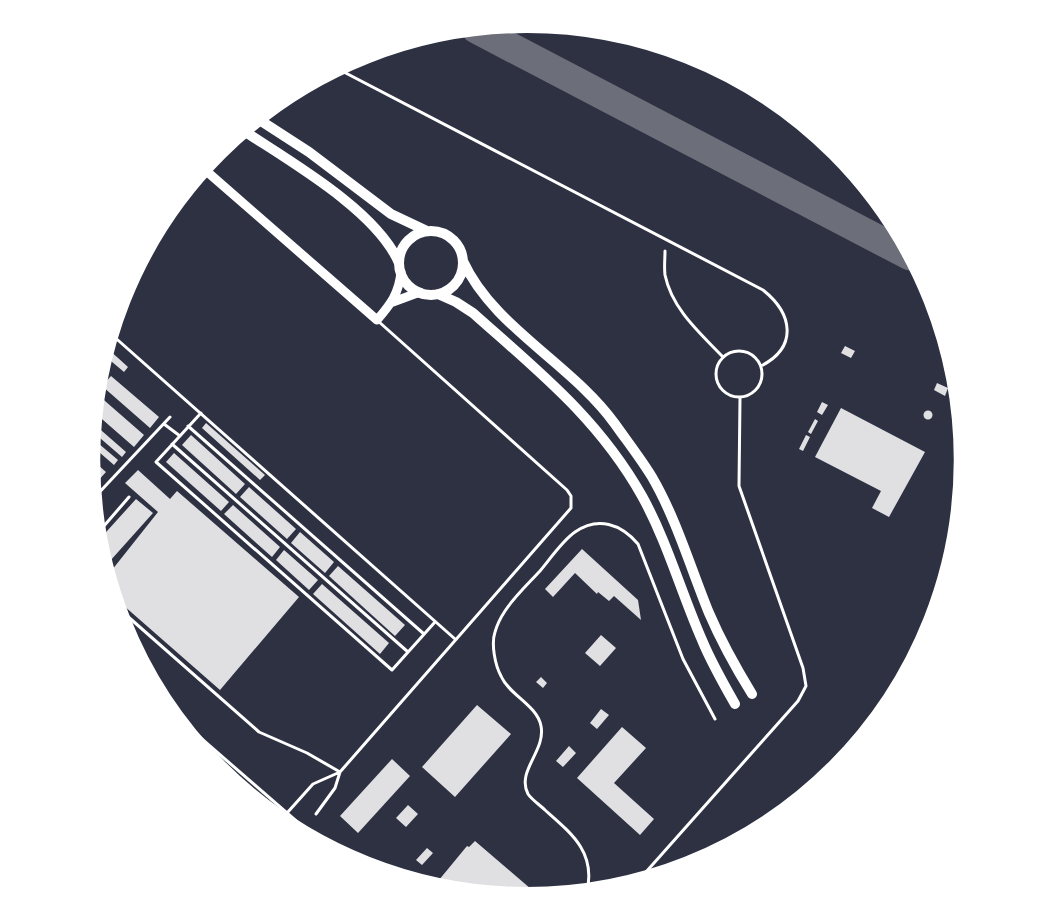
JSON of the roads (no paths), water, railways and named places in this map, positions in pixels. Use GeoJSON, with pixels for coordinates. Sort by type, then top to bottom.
{"type":"FeatureCollection","features":[{"type":"Feature","properties":{"kind":"main road"},"geometry":{"type":"LineString","coordinates":[[264,123],[308,152],[391,214],[427,231]]}},
{"type":"Feature","properties":{"kind":"main road"},"geometry":{"type":"LineString","coordinates":[[250,135],[355,209],[378,230],[394,250],[400,268],[412,288],[420,292],[438,294],[456,302],[473,313],[575,404],[612,448],[642,496],[661,535],[702,640],[735,704]]}},
{"type":"Feature","properties":{"kind":"main road"},"geometry":{"type":"LineString","coordinates":[[400,268],[404,246],[410,239],[427,231],[438,231],[456,242],[472,280],[486,300],[576,380],[613,422],[652,478],[682,543],[710,615],[752,694]]}},
{"type":"Feature","properties":{"kind":"main road"},"geometry":{"type":"LineString","coordinates":[[438,294],[453,286],[462,270],[463,261]]}},
{"type":"Feature","properties":{"kind":"street"},"geometry":{"type":"LineString","coordinates":[[209,174],[377,320],[393,302],[400,286],[400,268]]}},
{"type":"Feature","properties":{"kind":"street"},"geometry":{"type":"LineString","coordinates":[[393,302],[420,292]]}},
{"type":"Feature","properties":{"kind":"lane"},"geometry":{"type":"LineString","coordinates":[[346,73],[763,290],[783,311],[787,337],[780,351],[772,360],[761,366]]}},
{"type":"Feature","properties":{"kind":"lane"},"geometry":{"type":"LineString","coordinates":[[665,251],[665,274],[676,303],[694,327],[723,357]]}},
{"type":"Feature","properties":{"kind":"lane"},"geometry":{"type":"LineString","coordinates":[[316,814],[335,788],[340,772],[571,508],[571,496],[532,458],[377,320]]}},
{"type":"Feature","properties":{"kind":"lane"},"geometry":{"type":"LineString","coordinates":[[117,339],[455,639]]}},
{"type":"Feature","properties":{"kind":"lane"},"geometry":{"type":"LineString","coordinates":[[744,352],[757,360],[761,366],[762,374],[758,387],[753,393],[740,398],[724,393],[716,379],[716,371],[723,357],[730,353],[744,352]]}},
{"type":"Feature","properties":{"kind":"lane"},"geometry":{"type":"LineString","coordinates":[[646,871],[798,701],[806,686],[804,668],[739,486],[740,398]]}},
{"type":"Feature","properties":{"kind":"lane"},"geometry":{"type":"LineString","coordinates":[[200,413],[156,462],[392,670],[435,622]]}},
{"type":"Feature","properties":{"kind":"lane"},"geometry":{"type":"LineString","coordinates":[[100,491],[170,417]]}},
{"type":"Feature","properties":{"kind":"lane"},"geometry":{"type":"LineString","coordinates":[[164,424],[180,436]]}},
{"type":"Feature","properties":{"kind":"lane"},"geometry":{"type":"LineString","coordinates":[[188,426],[424,634]]}},
{"type":"Feature","properties":{"kind":"lane"},"geometry":{"type":"LineString","coordinates":[[172,444],[408,652]]}},
{"type":"Feature","properties":{"kind":"lane"},"geometry":{"type":"LineString","coordinates":[[104,526],[129,497]]}},
{"type":"Feature","properties":{"kind":"lane"},"geometry":{"type":"LineString","coordinates":[[589,884],[588,860],[575,837],[528,794],[525,779],[527,770],[540,747],[541,723],[533,711],[510,690],[501,677],[495,658],[495,633],[504,611],[572,534],[586,524],[602,522],[614,525],[629,534],[638,544],[683,659],[716,719]]}},
{"type":"Feature","properties":{"kind":"lane"},"geometry":{"type":"LineString","coordinates":[[130,618],[259,732],[307,753],[340,772]]}},
{"type":"Feature","properties":{"kind":"lane"},"geometry":{"type":"LineString","coordinates":[[201,738],[294,819]]}},
{"type":"Feature","properties":{"kind":"lane"},"geometry":{"type":"LineString","coordinates":[[287,813],[313,784],[340,772]]}}]}
